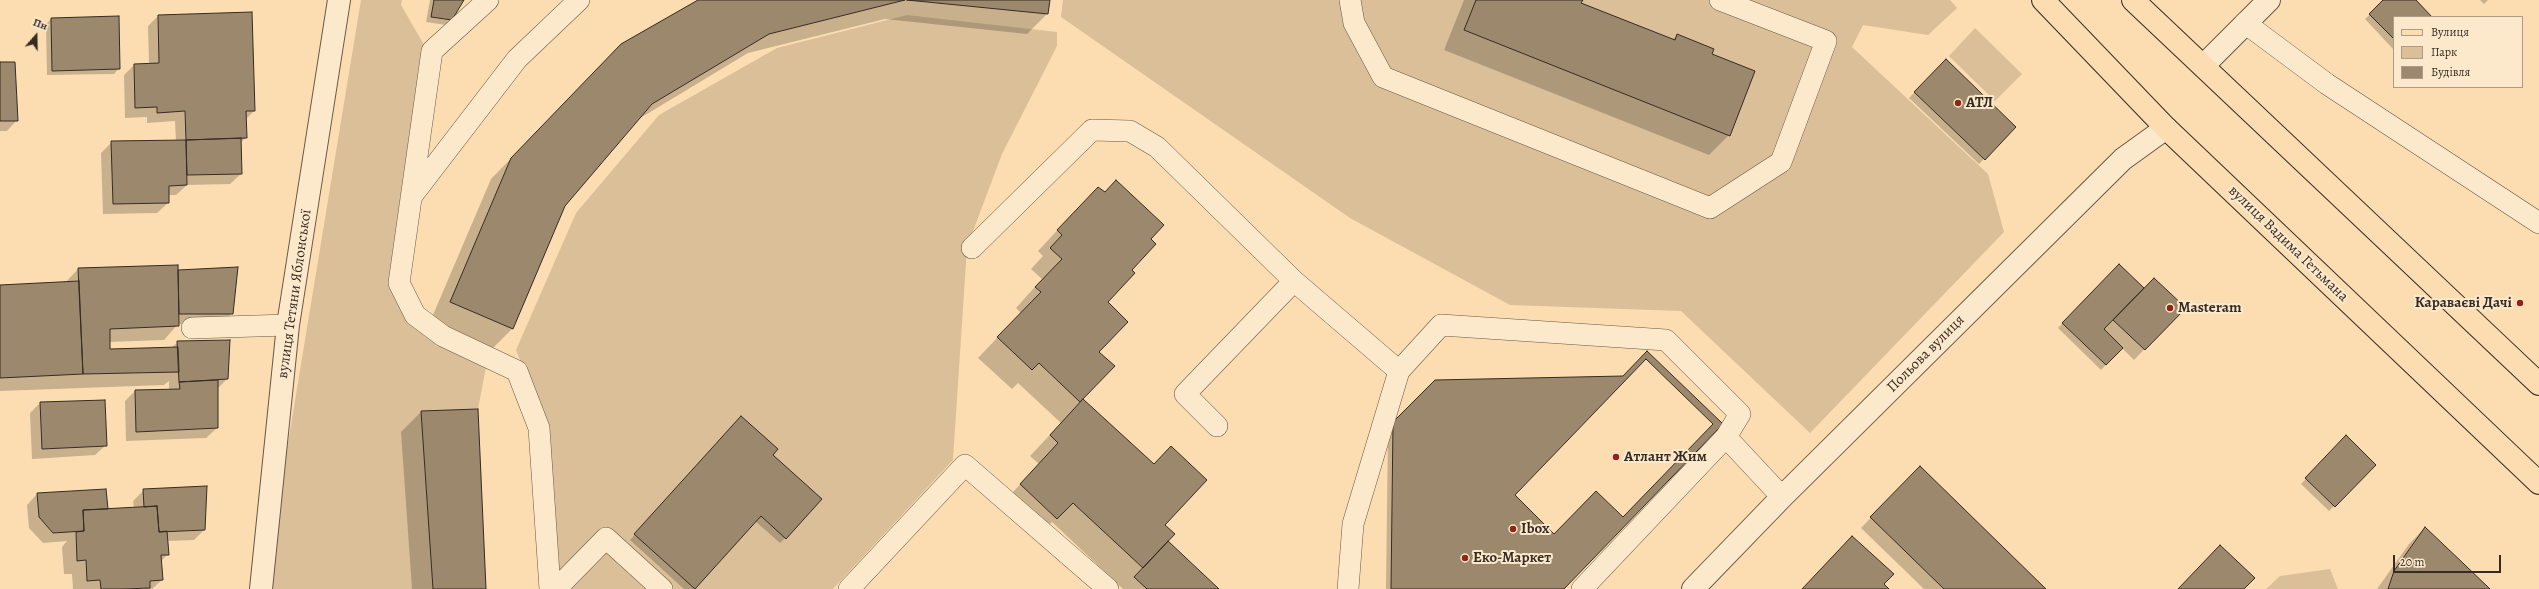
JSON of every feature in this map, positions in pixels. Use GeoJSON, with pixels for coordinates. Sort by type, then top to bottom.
{"type":"FeatureCollection","features":[{"type":"Feature","properties":{"kind":"main road","name":"вулиця Вадима Гетьмана"},"geometry":{"type":"LineString","coordinates":[[2043,0],[2166,128],[2539,483]]}},
{"type":"Feature","properties":{"kind":"main road"},"geometry":{"type":"LineString","coordinates":[[2133,0],[2539,384]]}},
{"type":"Feature","properties":{"kind":"street","name":"вулиця Тетяни Яблонської"},"geometry":{"type":"LineString","coordinates":[[261,589],[288,326],[339,0]]}},
{"type":"Feature","properties":{"kind":"street"},"geometry":{"type":"LineString","coordinates":[[2203,66],[2269,0]]}},
{"type":"Feature","properties":{"kind":"street","name":"Польова вулиця"},"geometry":{"type":"LineString","coordinates":[[1693,589],[1782,497],[2123,159],[2166,128]]}},
{"type":"Feature","properties":{"kind":"lane"},"geometry":{"type":"LineString","coordinates":[[488,0],[432,51],[399,283],[415,315],[443,336],[517,371],[539,428],[550,589]]}},
{"type":"Feature","properties":{"kind":"lane"},"geometry":{"type":"LineString","coordinates":[[410,199],[517,59],[579,0]]}},
{"type":"Feature","properties":{"kind":"lane"},"geometry":{"type":"LineString","coordinates":[[1350,0],[1354,23],[1383,77],[1710,208],[1781,162],[1826,41],[1720,0]]}},
{"type":"Feature","properties":{"kind":"lane"},"geometry":{"type":"LineString","coordinates":[[2245,23],[2327,84],[2539,223]]}},
{"type":"Feature","properties":{"kind":"lane"},"geometry":{"type":"LineString","coordinates":[[972,248],[1092,130],[1130,131],[1157,147],[1294,281],[1400,371]]}},
{"type":"Feature","properties":{"kind":"lane"},"geometry":{"type":"LineString","coordinates":[[1217,426],[1185,394],[1294,281]]}},
{"type":"Feature","properties":{"kind":"lane"},"geometry":{"type":"LineString","coordinates":[[1348,589],[1353,524],[1400,371],[1440,325],[1666,340],[1740,414],[1726,437],[1582,589]]}},
{"type":"Feature","properties":{"kind":"lane"},"geometry":{"type":"LineString","coordinates":[[192,328],[288,326]]}},
{"type":"Feature","properties":{"kind":"lane"},"geometry":{"type":"LineString","coordinates":[[1726,437],[1782,497]]}},
{"type":"Feature","properties":{"kind":"lane"},"geometry":{"type":"LineString","coordinates":[[849,589],[965,464],[1108,589]]}},
{"type":"Feature","properties":{"kind":"lane"},"geometry":{"type":"LineString","coordinates":[[556,589],[606,538],[662,589]]}},
{"type":"Feature","properties":{"kind":"green space"},"geometry":{"type":"Polygon","coordinates":[[[361,0],[402,0],[401,5],[427,50],[395,285],[487,362],[478,409],[421,412],[433,589],[264,589],[361,0]]]}},
{"type":"Feature","properties":{"kind":"green space"},"geometry":{"type":"Polygon","coordinates":[[[1063,0],[1950,0],[1957,8],[1928,35],[1863,25],[1852,47],[1988,174],[2004,232],[1810,433],[1681,311],[1510,305],[1350,218],[1061,17],[1063,0]]]}},
{"type":"Feature","properties":{"kind":"green space"},"geometry":{"type":"Polygon","coordinates":[[[907,15],[1057,32],[1057,46],[1002,154],[967,247],[953,460],[833,589],[558,589],[547,427],[516,350],[576,213],[659,115],[777,48],[907,15]]]}},
{"type":"Feature","properties":{"kind":"green space"},"geometry":{"type":"Polygon","coordinates":[[[1975,28],[2022,74],[1995,101],[1949,56],[1975,28]]]}},
{"type":"Feature","properties":{"kind":"green space"},"geometry":{"type":"Polygon","coordinates":[[[2330,569],[2338,589],[2266,589],[2280,576],[2330,569]]]}},
{"type":"Feature","properties":{"kind":"building"},"geometry":{"type":"Polygon","coordinates":[[[434,0],[464,0],[452,20],[431,17],[434,0]]]}},
{"type":"Feature","properties":{"kind":"building"},"geometry":{"type":"Polygon","coordinates":[[[698,0],[905,0],[769,34],[652,104],[565,206],[513,329],[450,302],[511,158],[621,44],[698,0]]]}},
{"type":"Feature","properties":{"kind":"building"},"geometry":{"type":"Polygon","coordinates":[[[907,0],[1050,0],[1048,14],[907,0]]]}},
{"type":"Feature","properties":{"kind":"building"},"geometry":{"type":"Polygon","coordinates":[[[1476,0],[1583,0],[1581,3],[1675,40],[1677,34],[1714,49],[1712,54],[1755,71],[1730,136],[1464,30],[1476,0]]]}},
{"type":"Feature","properties":{"kind":"building"},"geometry":{"type":"Polygon","coordinates":[[[2383,0],[2416,0],[2431,16],[2393,16],[2393,38],[2369,14],[2383,0]]]}},
{"type":"Feature","properties":{"kind":"building"},"geometry":{"type":"Polygon","coordinates":[[[252,12],[255,111],[246,111],[247,138],[186,140],[185,111],[157,113],[157,107],[135,108],[134,64],[159,63],[158,15],[252,12]]]}},
{"type":"Feature","properties":{"kind":"building"},"geometry":{"type":"Polygon","coordinates":[[[119,16],[120,69],[52,71],[51,18],[119,16]]]}},
{"type":"Feature","properties":{"kind":"building","name":"АТЛ"},"geometry":{"type":"Polygon","coordinates":[[[1946,59],[2016,127],[1985,160],[1914,92],[1946,59]]]}},
{"type":"Feature","properties":{"kind":"building"},"geometry":{"type":"Polygon","coordinates":[[[0,62],[15,62],[18,121],[0,121],[0,62]]]}},
{"type":"Feature","properties":{"kind":"building"},"geometry":{"type":"Polygon","coordinates":[[[241,138],[242,174],[187,175],[186,140],[241,138]]]}},
{"type":"Feature","properties":{"kind":"building"},"geometry":{"type":"Polygon","coordinates":[[[186,140],[187,185],[169,186],[169,203],[113,204],[111,141],[186,140]]]}},
{"type":"Feature","properties":{"kind":"building"},"geometry":{"type":"Polygon","coordinates":[[[1116,180],[1164,225],[1151,239],[1156,244],[1132,270],[1135,273],[1108,302],[1128,322],[1099,352],[1115,366],[1080,402],[1039,363],[1032,370],[997,337],[1041,292],[1035,287],[1062,259],[1050,248],[1062,235],[1057,230],[1098,187],[1105,192],[1116,180]]]}},
{"type":"Feature","properties":{"kind":"building"},"geometry":{"type":"Polygon","coordinates":[[[2119,264],[2144,288],[2104,329],[2123,348],[2106,365],[2062,323],[2119,264]]]}},
{"type":"Feature","properties":{"kind":"building"},"geometry":{"type":"Polygon","coordinates":[[[178,265],[179,326],[110,329],[110,349],[178,347],[179,372],[83,374],[78,268],[178,265]]]}},
{"type":"Feature","properties":{"kind":"building"},"geometry":{"type":"Polygon","coordinates":[[[238,267],[233,314],[179,314],[178,270],[238,267]]]}},
{"type":"Feature","properties":{"kind":"building"},"geometry":{"type":"Polygon","coordinates":[[[2154,278],[2186,308],[2145,350],[2113,320],[2154,278]]]}},
{"type":"Feature","properties":{"kind":"building"},"geometry":{"type":"Polygon","coordinates":[[[79,281],[83,374],[0,378],[0,285],[79,281]]]}},
{"type":"Feature","properties":{"kind":"building"},"geometry":{"type":"Polygon","coordinates":[[[230,340],[228,379],[179,382],[177,341],[230,340]]]}},
{"type":"Feature","properties":{"kind":"building"},"geometry":{"type":"Polygon","coordinates":[[[1647,351],[1723,424],[1564,589],[1391,589],[1393,422],[1435,380],[1623,376],[1647,351]]]}},
{"type":"Feature","properties":{"kind":"building","name":"Атлант Жим"},"geometry":{"type":"Polygon","coordinates":[[[1646,359],[1713,424],[1623,517],[1596,491],[1554,534],[1515,495],[1646,359]]]}},
{"type":"Feature","properties":{"kind":"building"},"geometry":{"type":"Polygon","coordinates":[[[218,380],[218,428],[136,432],[135,390],[180,389],[179,382],[218,380]]]}},
{"type":"Feature","properties":{"kind":"building"},"geometry":{"type":"Polygon","coordinates":[[[1083,399],[1154,464],[1171,446],[1207,480],[1165,525],[1175,534],[1143,568],[1073,503],[1057,519],[1020,484],[1058,443],[1050,435],[1083,399]]]}},
{"type":"Feature","properties":{"kind":"building"},"geometry":{"type":"Polygon","coordinates":[[[105,400],[107,446],[42,449],[40,402],[105,400]]]}},
{"type":"Feature","properties":{"kind":"building"},"geometry":{"type":"Polygon","coordinates":[[[478,409],[486,589],[433,589],[421,411],[478,409]]]}},
{"type":"Feature","properties":{"kind":"building"},"geometry":{"type":"Polygon","coordinates":[[[741,416],[778,449],[773,455],[822,499],[786,539],[761,516],[695,589],[634,534],[741,416]]]}},
{"type":"Feature","properties":{"kind":"building"},"geometry":{"type":"Polygon","coordinates":[[[2346,435],[2376,465],[2335,507],[2305,478],[2346,435]]]}},
{"type":"Feature","properties":{"kind":"building"},"geometry":{"type":"Polygon","coordinates":[[[1920,466],[2046,589],[1944,589],[1870,517],[1920,466]]]}},
{"type":"Feature","properties":{"kind":"building"},"geometry":{"type":"Polygon","coordinates":[[[207,486],[205,530],[159,532],[157,506],[144,507],[143,489],[207,486]]]}},
{"type":"Feature","properties":{"kind":"building"},"geometry":{"type":"Polygon","coordinates":[[[106,489],[108,509],[83,510],[84,531],[53,533],[39,517],[37,493],[106,489]]]}},
{"type":"Feature","properties":{"kind":"building"},"geometry":{"type":"Polygon","coordinates":[[[157,506],[159,532],[167,531],[169,555],[161,555],[163,580],[150,581],[150,588],[123,589],[101,589],[100,580],[87,581],[86,560],[77,561],[76,532],[84,531],[83,510],[157,506]]]}},
{"type":"Feature","properties":{"kind":"building"},"geometry":{"type":"Polygon","coordinates":[[[2425,527],[2490,589],[2388,589],[2394,571],[2425,527]]]}},
{"type":"Feature","properties":{"kind":"building"},"geometry":{"type":"Polygon","coordinates":[[[1852,536],[1894,574],[1884,584],[1889,589],[1802,589],[1852,536]]]}},
{"type":"Feature","properties":{"kind":"building"},"geometry":{"type":"Polygon","coordinates":[[[1168,541],[1219,589],[1147,589],[1134,577],[1168,541]]]}},
{"type":"Feature","properties":{"kind":"building"},"geometry":{"type":"Polygon","coordinates":[[[2220,545],[2255,578],[2244,589],[2178,589],[2220,545]]]}},
{"type":"Feature","properties":{"kind":"place","name":"АТЛ"},"geometry":{"type":"Point","coordinates":[1958,103]}},
{"type":"Feature","properties":{"kind":"place","name":"Караваєві Дачі"},"geometry":{"type":"Point","coordinates":[2520,303]}},
{"type":"Feature","properties":{"kind":"place","name":"Masteram"},"geometry":{"type":"Point","coordinates":[2170,308]}},
{"type":"Feature","properties":{"kind":"place","name":"Атлант Жим"},"geometry":{"type":"Point","coordinates":[1616,457]}},
{"type":"Feature","properties":{"kind":"place","name":"Ibox"},"geometry":{"type":"Point","coordinates":[1513,529]}},
{"type":"Feature","properties":{"kind":"place","name":"Еко-Маркет"},"geometry":{"type":"Point","coordinates":[1465,558]}}]}
